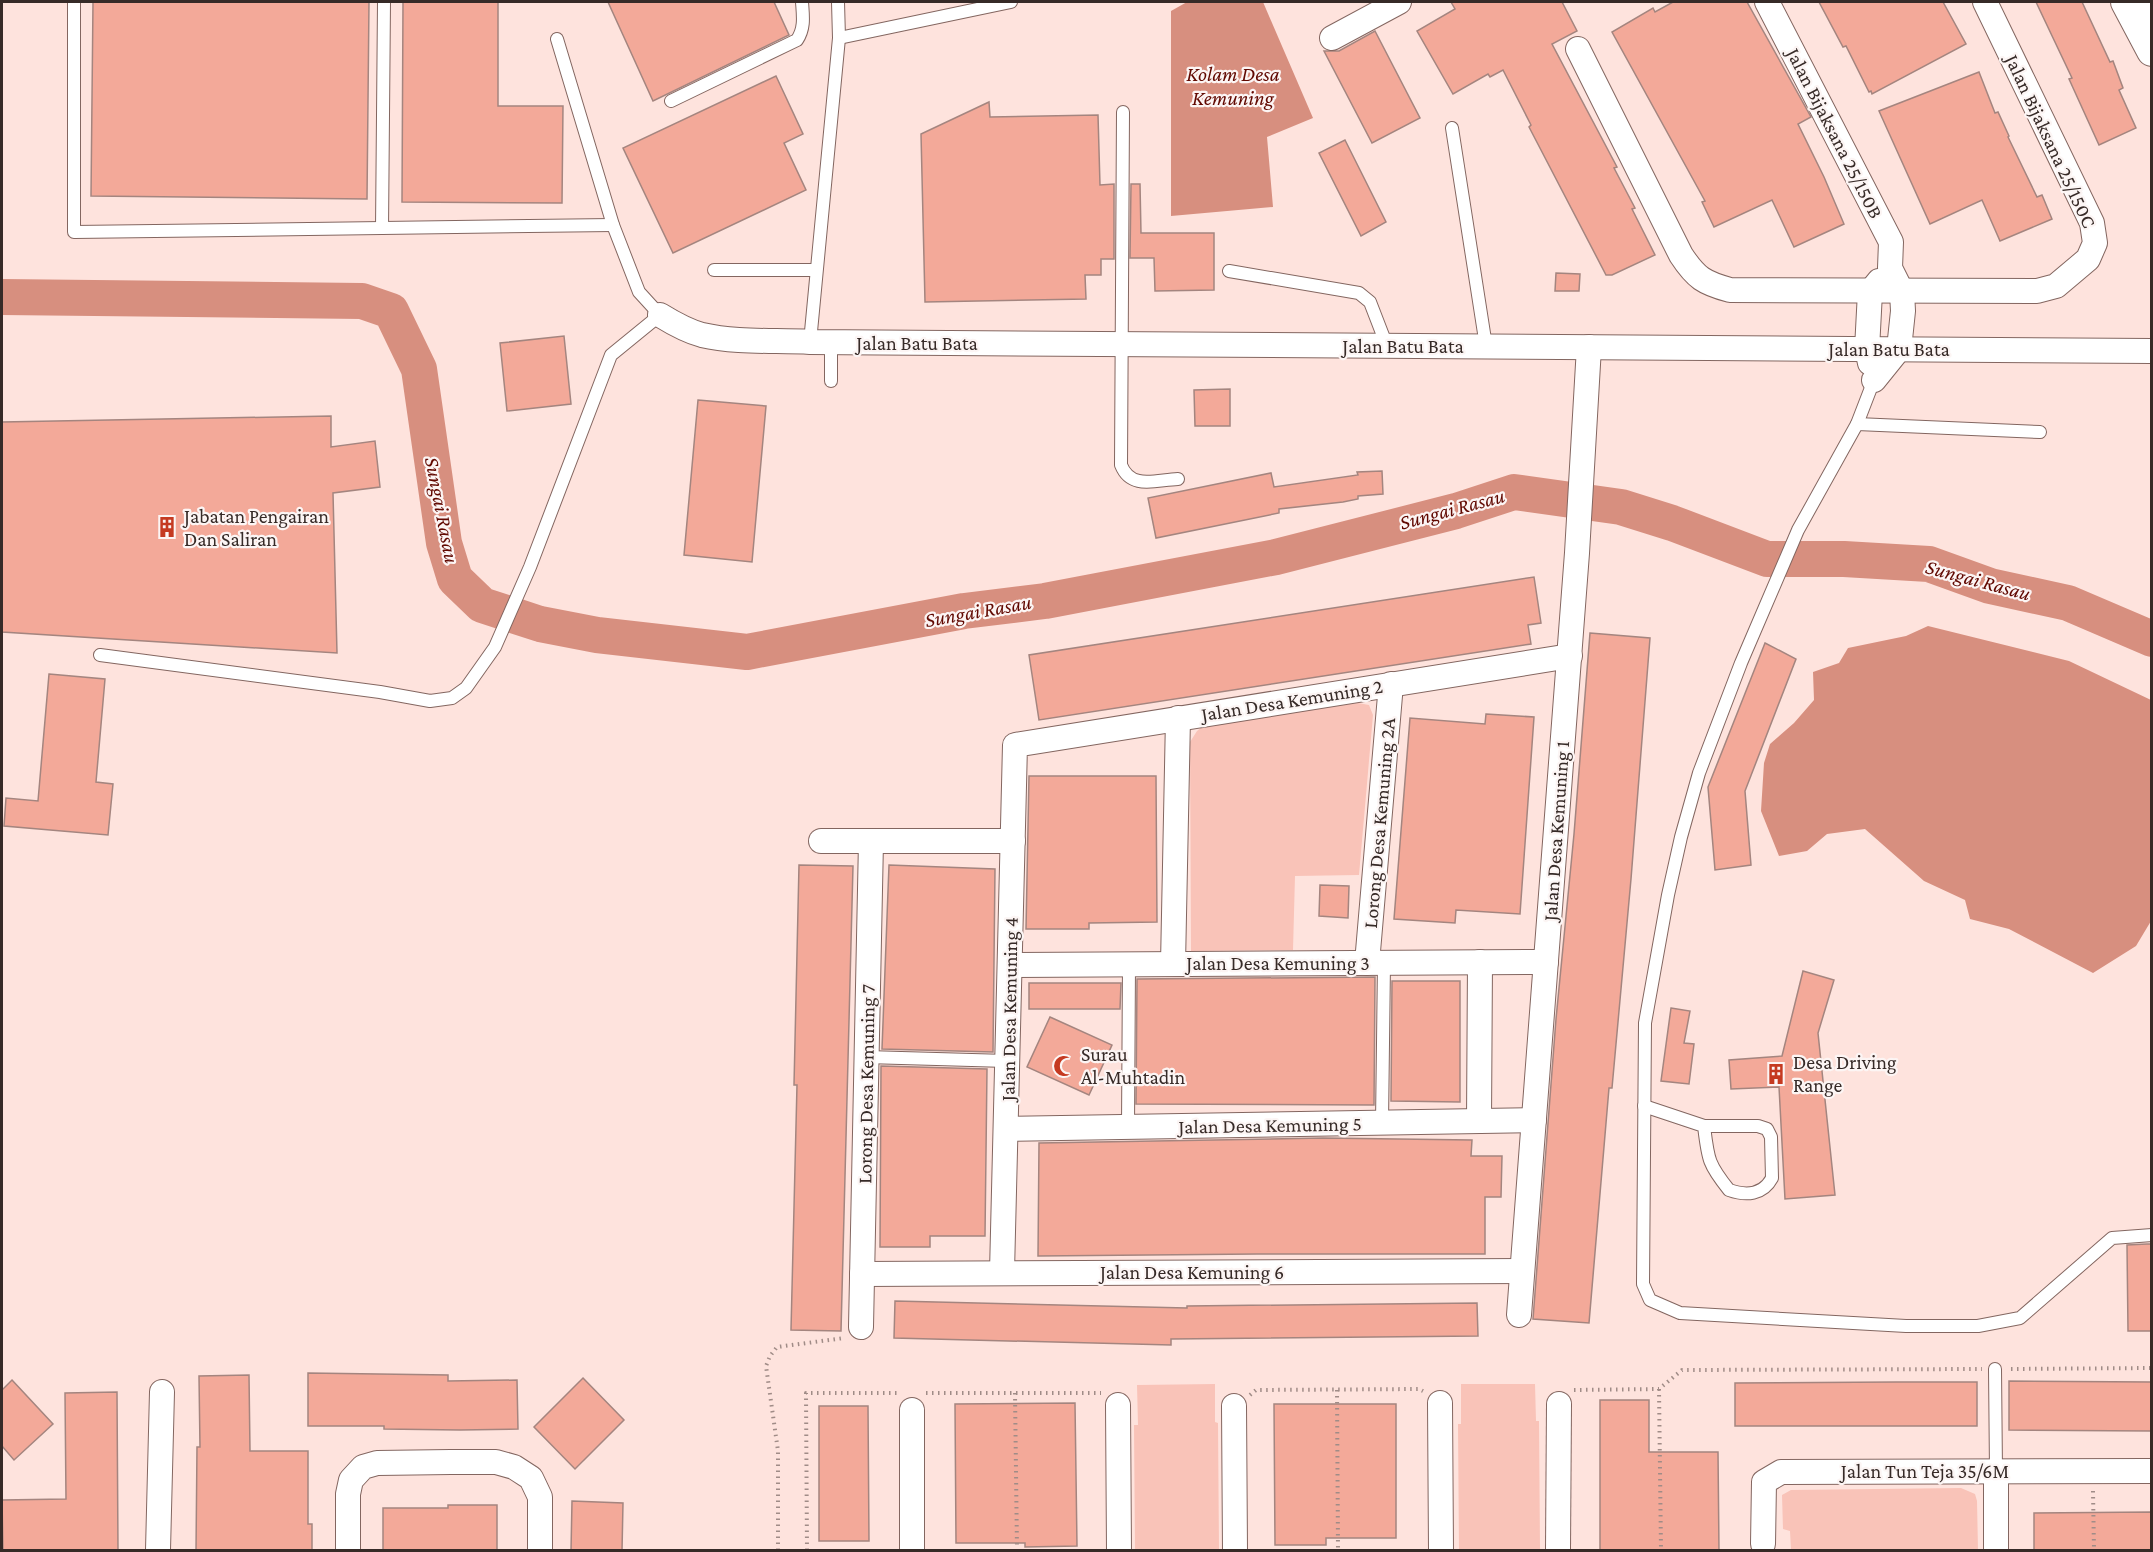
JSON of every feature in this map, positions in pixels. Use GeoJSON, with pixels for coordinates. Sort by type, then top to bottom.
{"type":"FeatureCollection","features":[{"type":"Feature","properties":{"kind":"street"},"geometry":{"type":"LineString","coordinates":[[1332,38],[1399,2]]}},
{"type":"Feature","properties":{"kind":"street","name":"Jalan Bijaksana 25/150B"},"geometry":{"type":"LineString","coordinates":[[1767,2],[1891,242],[1890,268]]}},
{"type":"Feature","properties":{"kind":"street","name":"Jalan Bijaksana 25/150C"},"geometry":{"type":"LineString","coordinates":[[1902,292],[2037,291],[2056,286],[2088,259],[2096,243],[2092,223],[1985,2]]}},
{"type":"Feature","properties":{"kind":"street"},"geometry":{"type":"LineString","coordinates":[[2137,7],[2151,51]]}},
{"type":"Feature","properties":{"kind":"street"},"geometry":{"type":"LineString","coordinates":[[1578,49],[1681,255],[1698,278],[1707,284],[1730,290],[1902,292]]}},
{"type":"Feature","properties":{"kind":"street"},"geometry":{"type":"LineString","coordinates":[[1890,268],[1902,292],[1903,311],[1899,349],[1874,380],[1867,349],[1870,292],[1890,268]]}},
{"type":"Feature","properties":{"kind":"street","name":"Jalan Batu Bata"},"geometry":{"type":"LineString","coordinates":[[660,315],[682,328],[702,335],[821,342],[2151,351]]}},
{"type":"Feature","properties":{"kind":"street","name":"Jalan Desa Kemuning 1"},"geometry":{"type":"LineString","coordinates":[[1519,1315],[1577,553],[1589,347]]}},
{"type":"Feature","properties":{"kind":"street","name":"Jalan Desa Kemuning 2"},"geometry":{"type":"LineString","coordinates":[[1015,745],[1569,656]]}},
{"type":"Feature","properties":{"kind":"street","name":"Lorong Desa Kemuning 2A"},"geometry":{"type":"LineString","coordinates":[[1375,963],[1391,684]]}},
{"type":"Feature","properties":{"kind":"street"},"geometry":{"type":"LineString","coordinates":[[1173,964],[1178,718]]}},
{"type":"Feature","properties":{"kind":"street","name":"Jalan Desa Kemuning 4"},"geometry":{"type":"LineString","coordinates":[[1002,1272],[1015,745]]}},
{"type":"Feature","properties":{"kind":"street"},"geometry":{"type":"LineString","coordinates":[[821,841],[1013,841]]}},
{"type":"Feature","properties":{"kind":"street","name":"Lorong Desa Kemuning 7"},"geometry":{"type":"LineString","coordinates":[[861,1327],[871,841]]}},
{"type":"Feature","properties":{"kind":"street"},"geometry":{"type":"LineString","coordinates":[[1479,1121],[1480,962]]}},
{"type":"Feature","properties":{"kind":"street","name":"Jalan Desa Kemuning 3"},"geometry":{"type":"LineString","coordinates":[[1010,965],[1546,962]]}},
{"type":"Feature","properties":{"kind":"street","name":"Jalan Desa Kemuning 5"},"geometry":{"type":"LineString","coordinates":[[1006,1130],[1534,1120]]}},
{"type":"Feature","properties":{"kind":"street","name":"Jalan Desa Kemuning 6"},"geometry":{"type":"LineString","coordinates":[[862,1274],[1522,1271]]}},
{"type":"Feature","properties":{"kind":"street"},"geometry":{"type":"LineString","coordinates":[[158,1551],[162,1392]]}},
{"type":"Feature","properties":{"kind":"street"},"geometry":{"type":"LineString","coordinates":[[1440,1403],[1441,1551]]}},
{"type":"Feature","properties":{"kind":"street"},"geometry":{"type":"LineString","coordinates":[[1558,1551],[1559,1404]]}},
{"type":"Feature","properties":{"kind":"street"},"geometry":{"type":"LineString","coordinates":[[1118,1406],[1119,1551]]}},
{"type":"Feature","properties":{"kind":"street"},"geometry":{"type":"LineString","coordinates":[[1234,1406],[1234,1551]]}},
{"type":"Feature","properties":{"kind":"street"},"geometry":{"type":"LineString","coordinates":[[912,1410],[912,1551]]}},
{"type":"Feature","properties":{"kind":"street"},"geometry":{"type":"LineString","coordinates":[[348,1551],[348,1494],[351,1480],[363,1467],[377,1463],[430,1462],[496,1462],[514,1467],[531,1478],[540,1497],[540,1551]]}},
{"type":"Feature","properties":{"kind":"street"},"geometry":{"type":"LineString","coordinates":[[1996,1471],[1996,1551]]}},
{"type":"Feature","properties":{"kind":"street","name":"Jalan Tun Teja 35/6M"},"geometry":{"type":"LineString","coordinates":[[1764,1544],[1764,1482],[1781,1472],[2151,1471]]}},
{"type":"Feature","properties":{"kind":"lane"},"geometry":{"type":"LineString","coordinates":[[74,2],[74,232],[613,225]]}},
{"type":"Feature","properties":{"kind":"lane"},"geometry":{"type":"LineString","coordinates":[[382,228],[384,2]]}},
{"type":"Feature","properties":{"kind":"lane"},"geometry":{"type":"LineString","coordinates":[[670,101],[796,40],[804,23],[802,2]]}},
{"type":"Feature","properties":{"kind":"lane"},"geometry":{"type":"LineString","coordinates":[[831,381],[821,342],[816,270],[839,38],[838,2]]}},
{"type":"Feature","properties":{"kind":"lane"},"geometry":{"type":"LineString","coordinates":[[839,38],[1011,2]]}},
{"type":"Feature","properties":{"kind":"lane"},"geometry":{"type":"LineString","coordinates":[[100,655],[380,692],[430,701],[452,698],[466,688],[495,647],[530,567],[611,355],[660,315],[639,292],[613,225],[557,39]]}},
{"type":"Feature","properties":{"kind":"lane"},"geometry":{"type":"LineString","coordinates":[[1124,112],[1121,465],[1125,476],[1135,481],[1178,479]]}},
{"type":"Feature","properties":{"kind":"lane"},"geometry":{"type":"LineString","coordinates":[[1452,128],[1486,346]]}},
{"type":"Feature","properties":{"kind":"lane"},"geometry":{"type":"LineString","coordinates":[[714,270],[816,270]]}},
{"type":"Feature","properties":{"kind":"lane"},"geometry":{"type":"LineString","coordinates":[[1229,271],[1359,293],[1370,302],[1387,346]]}},
{"type":"Feature","properties":{"kind":"lane"},"geometry":{"type":"LineString","coordinates":[[1874,380],[1857,424],[1798,530],[1719,716],[1699,773],[1681,837],[1668,895],[1646,1023],[1643,1284],[1650,1300],[1680,1313],[1906,1326],[1978,1326],[2020,1318],[2112,1238],[2151,1235]]}},
{"type":"Feature","properties":{"kind":"lane"},"geometry":{"type":"LineString","coordinates":[[1857,424],[2040,432]]}},
{"type":"Feature","properties":{"kind":"lane"},"geometry":{"type":"LineString","coordinates":[[1375,963],[1382,1123]]}},
{"type":"Feature","properties":{"kind":"lane"},"geometry":{"type":"LineString","coordinates":[[1128,1127],[1129,964]]}},
{"type":"Feature","properties":{"kind":"lane"},"geometry":{"type":"LineString","coordinates":[[867,1058],[1007,1061]]}},
{"type":"Feature","properties":{"kind":"lane"},"geometry":{"type":"LineString","coordinates":[[1644,1106],[1704,1126],[1758,1126],[1767,1130],[1772,1137],[1772,1178],[1769,1184],[1760,1192],[1753,1194],[1729,1190],[1713,1170],[1708,1157],[1704,1126]]}},
{"type":"Feature","properties":{"kind":"lane"},"geometry":{"type":"LineString","coordinates":[[1995,1369],[1996,1471]]}},
{"type":"Feature","properties":{"kind":"path"},"geometry":{"type":"LineString","coordinates":[[778,1551],[778,1451],[766,1366],[777,1347],[853,1337],[861,1327]]}},
{"type":"Feature","properties":{"kind":"path"},"geometry":{"type":"LineString","coordinates":[[1559,1404],[1570,1390],[1659,1389],[1682,1370],[2151,1368]]}},
{"type":"Feature","properties":{"kind":"path"},"geometry":{"type":"LineString","coordinates":[[1234,1406],[1256,1390],[1419,1389],[1440,1403]]}},
{"type":"Feature","properties":{"kind":"path"},"geometry":{"type":"LineString","coordinates":[[1659,1389],[1661,1551]]}},
{"type":"Feature","properties":{"kind":"path"},"geometry":{"type":"LineString","coordinates":[[1337,1390],[1338,1551]]}},
{"type":"Feature","properties":{"kind":"path"},"geometry":{"type":"LineString","coordinates":[[1015,1394],[1017,1551]]}},
{"type":"Feature","properties":{"kind":"path"},"geometry":{"type":"LineString","coordinates":[[2093,1471],[2094,1551]]}},
{"type":"Feature","properties":{"kind":"shaded area"},"geometry":{"type":"Polygon","coordinates":[[[1358,703],[1369,705],[1373,715],[1359,875],[1295,876],[1293,950],[1191,951],[1190,742],[1197,731],[1211,720],[1358,703]]]}},
{"type":"Feature","properties":{"kind":"shaded area"},"geometry":{"type":"Polygon","coordinates":[[[1215,1384],[1215,1422],[1218,1423],[1219,1550],[1135,1550],[1134,1425],[1138,1425],[1137,1385],[1215,1384]]]}},
{"type":"Feature","properties":{"kind":"shaded area"},"geometry":{"type":"Polygon","coordinates":[[[1461,1384],[1535,1384],[1536,1421],[1539,1421],[1540,1550],[1459,1550],[1458,1424],[1461,1424],[1461,1384]]]}},
{"type":"Feature","properties":{"kind":"shaded area"},"geometry":{"type":"Polygon","coordinates":[[[1961,1488],[1975,1494],[1977,1501],[1978,1550],[1791,1550],[1790,1531],[1783,1529],[1782,1495],[1791,1490],[1961,1488]]]}},
{"type":"Feature","properties":{"kind":"water","name":"Kolam Desa Kemuning"},"geometry":{"type":"Polygon","coordinates":[[[1187,2],[1263,2],[1313,118],[1267,137],[1273,207],[1171,216],[1171,11],[1187,2]]]}},
{"type":"Feature","properties":{"kind":"water"},"geometry":{"type":"Polygon","coordinates":[[[1928,626],[2069,661],[2151,700],[2151,921],[2136,946],[2093,973],[2009,929],[1970,919],[1965,900],[1924,881],[1865,829],[1827,834],[1807,851],[1779,856],[1761,811],[1764,763],[1770,744],[1794,723],[1814,700],[1813,672],[1839,663],[1848,648],[1906,636],[1928,626]]]}},
{"type":"Feature","properties":{"kind":"building"},"geometry":{"type":"Polygon","coordinates":[[[93,2],[369,2],[367,199],[91,196],[93,2]]]}},
{"type":"Feature","properties":{"kind":"building"},"geometry":{"type":"Polygon","coordinates":[[[403,2],[498,2],[498,106],[563,106],[562,203],[402,202],[403,2]]]}},
{"type":"Feature","properties":{"kind":"building"},"geometry":{"type":"Polygon","coordinates":[[[608,2],[774,2],[789,35],[653,101],[608,2]]]}},
{"type":"Feature","properties":{"kind":"building"},"geometry":{"type":"Polygon","coordinates":[[[1451,2],[1562,2],[1577,31],[1552,44],[1617,167],[1614,168],[1635,208],[1632,209],[1655,255],[1612,275],[1606,275],[1529,127],[1531,125],[1503,70],[1490,77],[1488,74],[1453,94],[1417,31],[1455,9],[1451,2]]]}},
{"type":"Feature","properties":{"kind":"building"},"geometry":{"type":"Polygon","coordinates":[[[1673,2],[1747,2],[1811,117],[1798,124],[1844,224],[1794,247],[1772,200],[1714,227],[1702,202],[1705,201],[1612,32],[1653,8],[1655,12],[1673,2]]]}},
{"type":"Feature","properties":{"kind":"building"},"geometry":{"type":"Polygon","coordinates":[[[1819,2],[1943,2],[1966,44],[1872,94],[1819,2]]]}},
{"type":"Feature","properties":{"kind":"building"},"geometry":{"type":"Polygon","coordinates":[[[2036,2],[2082,2],[2110,62],[2113,61],[2123,88],[2119,90],[2136,128],[2099,145],[2069,79],[2072,78],[2036,2]]]}},
{"type":"Feature","properties":{"kind":"building"},"geometry":{"type":"Polygon","coordinates":[[[1375,31],[1420,118],[1372,143],[1324,51],[1339,51],[1375,31]]]}},
{"type":"Feature","properties":{"kind":"building"},"geometry":{"type":"Polygon","coordinates":[[[1979,72],[1995,113],[1998,112],[2037,197],[2042,195],[2052,219],[2000,241],[1982,200],[1930,224],[1879,111],[1979,72]]]}},
{"type":"Feature","properties":{"kind":"building"},"geometry":{"type":"Polygon","coordinates":[[[776,76],[803,134],[784,143],[806,190],[673,253],[623,148],[776,76]]]}},
{"type":"Feature","properties":{"kind":"building"},"geometry":{"type":"Polygon","coordinates":[[[989,102],[990,117],[1098,115],[1100,185],[1114,184],[1114,259],[1101,259],[1101,275],[1085,275],[1086,299],[925,302],[921,134],[989,102]]]}},
{"type":"Feature","properties":{"kind":"building"},"geometry":{"type":"Polygon","coordinates":[[[1345,140],[1386,222],[1361,236],[1319,153],[1345,140]]]}},
{"type":"Feature","properties":{"kind":"building"},"geometry":{"type":"Polygon","coordinates":[[[1131,184],[1140,184],[1141,233],[1214,233],[1214,290],[1155,291],[1154,258],[1130,258],[1131,184]]]}},
{"type":"Feature","properties":{"kind":"building"},"geometry":{"type":"Polygon","coordinates":[[[1556,273],[1580,274],[1579,291],[1555,291],[1556,273]]]}},
{"type":"Feature","properties":{"kind":"building"},"geometry":{"type":"Polygon","coordinates":[[[564,336],[571,404],[507,411],[500,343],[564,336]]]}},
{"type":"Feature","properties":{"kind":"building"},"geometry":{"type":"Polygon","coordinates":[[[1230,389],[1230,426],[1195,426],[1194,390],[1230,389]]]}},
{"type":"Feature","properties":{"kind":"building"},"geometry":{"type":"Polygon","coordinates":[[[698,400],[766,406],[752,562],[684,555],[698,400]]]}},
{"type":"Feature","properties":{"kind":"building","name":"Jabatan Pengairan Dan Saliran"},"geometry":{"type":"Polygon","coordinates":[[[331,416],[331,447],[375,441],[380,487],[333,493],[337,653],[2,632],[2,422],[331,416]]]}},
{"type":"Feature","properties":{"kind":"building"},"geometry":{"type":"Polygon","coordinates":[[[1382,471],[1383,494],[1358,496],[1358,499],[1343,502],[1279,509],[1279,513],[1156,538],[1148,498],[1271,473],[1274,487],[1358,475],[1357,472],[1382,471]]]}},
{"type":"Feature","properties":{"kind":"building"},"geometry":{"type":"Polygon","coordinates":[[[1534,577],[1541,623],[1528,625],[1531,644],[1039,720],[1029,655],[1534,577]]]}},
{"type":"Feature","properties":{"kind":"building"},"geometry":{"type":"Polygon","coordinates":[[[1590,633],[1650,638],[1631,879],[1612,1088],[1609,1088],[1589,1323],[1533,1319],[1556,1019],[1590,633]]]}},
{"type":"Feature","properties":{"kind":"building"},"geometry":{"type":"Polygon","coordinates":[[[1765,643],[1796,659],[1745,791],[1751,865],[1715,870],[1708,787],[1765,643]]]}},
{"type":"Feature","properties":{"kind":"building"},"geometry":{"type":"Polygon","coordinates":[[[49,674],[105,679],[96,782],[113,784],[108,835],[4,826],[6,798],[38,801],[49,674]]]}},
{"type":"Feature","properties":{"kind":"building"},"geometry":{"type":"Polygon","coordinates":[[[1486,714],[1534,717],[1520,914],[1456,910],[1455,923],[1394,919],[1410,718],[1485,724],[1486,714]]]}},
{"type":"Feature","properties":{"kind":"building"},"geometry":{"type":"Polygon","coordinates":[[[1029,776],[1156,776],[1157,922],[1089,923],[1089,929],[1026,929],[1029,776]]]}},
{"type":"Feature","properties":{"kind":"building"},"geometry":{"type":"Polygon","coordinates":[[[799,865],[853,866],[841,1331],[791,1330],[799,865]]]}},
{"type":"Feature","properties":{"kind":"building"},"geometry":{"type":"Polygon","coordinates":[[[889,865],[995,869],[993,1052],[882,1049],[889,865]]]}},
{"type":"Feature","properties":{"kind":"building"},"geometry":{"type":"Polygon","coordinates":[[[1320,885],[1349,886],[1348,918],[1319,916],[1320,885]]]}},
{"type":"Feature","properties":{"kind":"building","name":"Desa Driving Range"},"geometry":{"type":"Polygon","coordinates":[[[1803,971],[1834,980],[1818,1033],[1835,1195],[1785,1199],[1779,1087],[1731,1089],[1729,1060],[1782,1056],[1803,971]]]}},
{"type":"Feature","properties":{"kind":"building"},"geometry":{"type":"Polygon","coordinates":[[[1375,977],[1374,1105],[1136,1104],[1137,979],[1375,977]]]}},
{"type":"Feature","properties":{"kind":"building"},"geometry":{"type":"Polygon","coordinates":[[[1392,981],[1460,981],[1460,1102],[1391,1101],[1392,981]]]}},
{"type":"Feature","properties":{"kind":"building"},"geometry":{"type":"Polygon","coordinates":[[[1029,983],[1121,983],[1120,1009],[1029,1009],[1029,983]]]}},
{"type":"Feature","properties":{"kind":"building"},"geometry":{"type":"Polygon","coordinates":[[[1671,1008],[1690,1011],[1684,1043],[1694,1044],[1689,1084],[1661,1081],[1671,1008]]]}},
{"type":"Feature","properties":{"kind":"building"},"geometry":{"type":"Polygon","coordinates":[[[1050,1017],[1112,1045],[1089,1095],[1027,1067],[1050,1017]]]}},
{"type":"Feature","properties":{"kind":"building"},"geometry":{"type":"Polygon","coordinates":[[[881,1066],[987,1069],[985,1236],[930,1236],[930,1247],[880,1247],[881,1066]]]}},
{"type":"Feature","properties":{"kind":"building"},"geometry":{"type":"Polygon","coordinates":[[[1323,1138],[1472,1140],[1471,1156],[1502,1156],[1501,1197],[1485,1197],[1485,1254],[1038,1256],[1039,1143],[1323,1138]]]}},
{"type":"Feature","properties":{"kind":"building"},"geometry":{"type":"Polygon","coordinates":[[[2151,1244],[2151,1331],[2128,1331],[2127,1245],[2151,1244]]]}},
{"type":"Feature","properties":{"kind":"building"},"geometry":{"type":"Polygon","coordinates":[[[895,1301],[1187,1308],[1187,1306],[1477,1303],[1478,1336],[1171,1339],[1171,1345],[894,1338],[895,1301]]]}},
{"type":"Feature","properties":{"kind":"building"},"geometry":{"type":"Polygon","coordinates":[[[308,1373],[448,1375],[448,1381],[517,1380],[518,1429],[384,1429],[384,1426],[308,1426],[308,1373]]]}},
{"type":"Feature","properties":{"kind":"building"},"geometry":{"type":"Polygon","coordinates":[[[249,1375],[250,1451],[308,1451],[308,1524],[312,1524],[312,1551],[196,1551],[197,1447],[200,1447],[199,1376],[249,1375]]]}},
{"type":"Feature","properties":{"kind":"building"},"geometry":{"type":"Polygon","coordinates":[[[583,1378],[624,1420],[575,1469],[534,1427],[583,1378]]]}},
{"type":"Feature","properties":{"kind":"building"},"geometry":{"type":"Polygon","coordinates":[[[12,1380],[53,1424],[14,1460],[2,1446],[2,1390],[12,1380]]]}},
{"type":"Feature","properties":{"kind":"building"},"geometry":{"type":"Polygon","coordinates":[[[2009,1381],[2151,1382],[2151,1431],[2009,1430],[2009,1381]]]}},
{"type":"Feature","properties":{"kind":"building"},"geometry":{"type":"Polygon","coordinates":[[[1977,1382],[1977,1426],[1735,1426],[1735,1383],[1977,1382]]]}},
{"type":"Feature","properties":{"kind":"building"},"geometry":{"type":"Polygon","coordinates":[[[117,1392],[118,1551],[3,1551],[2,1500],[66,1499],[65,1393],[117,1392]]]}},
{"type":"Feature","properties":{"kind":"building"},"geometry":{"type":"Polygon","coordinates":[[[1600,1400],[1649,1400],[1649,1452],[1718,1452],[1719,1551],[1600,1551],[1600,1400]]]}},
{"type":"Feature","properties":{"kind":"building"},"geometry":{"type":"Polygon","coordinates":[[[1075,1403],[1077,1546],[1025,1547],[1025,1543],[956,1543],[955,1404],[1075,1403]]]}},
{"type":"Feature","properties":{"kind":"building"},"geometry":{"type":"Polygon","coordinates":[[[1274,1404],[1396,1404],[1396,1538],[1326,1538],[1326,1545],[1275,1545],[1274,1404]]]}},
{"type":"Feature","properties":{"kind":"building"},"geometry":{"type":"Polygon","coordinates":[[[819,1406],[868,1406],[869,1541],[819,1541],[819,1406]]]}},
{"type":"Feature","properties":{"kind":"building"},"geometry":{"type":"Polygon","coordinates":[[[572,1501],[623,1503],[622,1551],[571,1551],[572,1501]]]}},
{"type":"Feature","properties":{"kind":"building"},"geometry":{"type":"Polygon","coordinates":[[[448,1505],[497,1505],[497,1551],[383,1551],[383,1508],[448,1508],[448,1505]]]}},
{"type":"Feature","properties":{"kind":"building"},"geometry":{"type":"Polygon","coordinates":[[[2151,1512],[2151,1551],[2034,1551],[2034,1513],[2151,1512]]]}},
{"type":"Feature","properties":{"kind":"waterway","name":"Sungai Rasau"},"geometry":{"type":"LineString","coordinates":[[2,297],[362,301],[391,311],[419,369],[444,543],[455,579],[482,605],[540,624],[597,635],[747,652],[964,611],[1045,601],[1276,557],[1456,511],[1514,492],[1621,507],[1672,523],[1767,559],[1844,559],[1929,564],[1990,586],[2068,603],[2152,639]]}},
{"type":"Feature","properties":{"kind":"place","name":"Jabatan Pengairan Dan Saliran"},"geometry":{"type":"Point","coordinates":[167,527]}},
{"type":"Feature","properties":{"kind":"place","name":"Surau Al-Muhtadin"},"geometry":{"type":"Point","coordinates":[1064,1066]}},
{"type":"Feature","properties":{"kind":"place","name":"Desa Driving Range"},"geometry":{"type":"Point","coordinates":[1776,1074]}}]}
